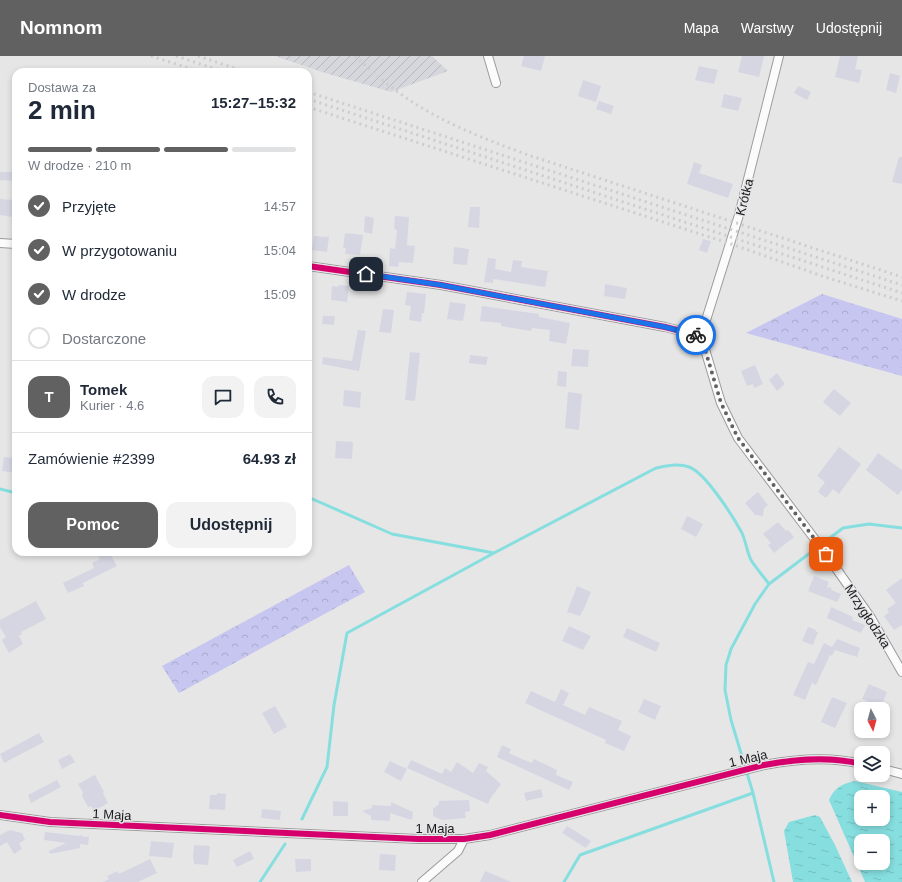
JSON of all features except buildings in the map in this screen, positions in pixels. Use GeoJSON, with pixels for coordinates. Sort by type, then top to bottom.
{"type":"FeatureCollection","features":[{"type":"Feature","properties":{"kind":"street"},"geometry":{"type":"LineString","coordinates":[[488,56],[496,83]]}},
{"type":"Feature","properties":{"kind":"street","name":"Krótka"},"geometry":{"type":"LineString","coordinates":[[701,336],[739,215],[779,56]]}},
{"type":"Feature","properties":{"kind":"street"},"geometry":{"type":"LineString","coordinates":[[0,243],[12,244]]}},
{"type":"Feature","properties":{"kind":"street"},"geometry":{"type":"LineString","coordinates":[[312,267],[441,285],[665,327],[701,336]]}},
{"type":"Feature","properties":{"kind":"street","name":"Mrzygłodzka"},"geometry":{"type":"LineString","coordinates":[[701,336],[721,403],[738,438],[810,532],[871,618],[902,672]]}},
{"type":"Feature","properties":{"kind":"street","name":"1 Maja"},"geometry":{"type":"LineString","coordinates":[[0,815],[50,822],[418,839],[464,839],[490,835],[730,773],[787,760],[839,759],[854,762]]}},
{"type":"Feature","properties":{"kind":"street"},"geometry":{"type":"LineString","coordinates":[[890,771],[902,774]]}},
{"type":"Feature","properties":{"kind":"street"},"geometry":{"type":"LineString","coordinates":[[422,882],[458,851],[464,839]]}},
{"type":"Feature","properties":{"kind":"shaded area"},"geometry":{"type":"Polygon","coordinates":[[[275,56],[432,56],[448,71],[391,92],[275,56]]]}},
{"type":"Feature","properties":{"kind":"green space"},"geometry":{"type":"Polygon","coordinates":[[[822,294],[902,319],[902,376],[746,333],[822,294]]]}},
{"type":"Feature","properties":{"kind":"green space"},"geometry":{"type":"Polygon","coordinates":[[[349,565],[365,592],[179,693],[162,666],[349,565]]]}},
{"type":"Feature","properties":{"kind":"water"},"geometry":{"type":"Polygon","coordinates":[[[854,781],[902,792],[902,882],[865,882],[860,870],[890,870],[890,834],[854,834],[854,857],[829,800],[833,792],[843,785],[854,781]]]}},
{"type":"Feature","properties":{"kind":"water"},"geometry":{"type":"Polygon","coordinates":[[[815,815],[820,817],[852,882],[793,882],[784,831],[789,822],[815,815]]]}},
{"type":"Feature","properties":{"kind":"waterway"},"geometry":{"type":"LineString","coordinates":[[302,819],[327,767],[334,705],[347,633],[494,553],[656,468],[681,465],[689,467],[703,477],[733,517],[745,540],[751,560],[769,584]]}},
{"type":"Feature","properties":{"kind":"waterway"},"geometry":{"type":"LineString","coordinates":[[0,489],[12,492]]}},
{"type":"Feature","properties":{"kind":"waterway"},"geometry":{"type":"LineString","coordinates":[[312,499],[392,534],[494,553]]}},
{"type":"Feature","properties":{"kind":"waterway"},"geometry":{"type":"LineString","coordinates":[[774,882],[753,793],[731,720],[725,690],[726,665],[731,649],[755,604],[769,584],[843,528],[869,524],[902,528]]}},
{"type":"Feature","properties":{"kind":"waterway"},"geometry":{"type":"LineString","coordinates":[[564,882],[580,855],[753,793]]}},
{"type":"Feature","properties":{"kind":"waterway"},"geometry":{"type":"LineString","coordinates":[[260,882],[285,844]]}},
{"type":"Feature","properties":{"kind":"railway"},"geometry":{"type":"LineString","coordinates":[[151,56],[188,68]]}},
{"type":"Feature","properties":{"kind":"railway"},"geometry":{"type":"LineString","coordinates":[[176,56],[213,68]]}},
{"type":"Feature","properties":{"kind":"railway"},"geometry":{"type":"LineString","coordinates":[[198,56],[235,68]]}},
{"type":"Feature","properties":{"kind":"railway"},"geometry":{"type":"LineString","coordinates":[[355,56],[385,82],[417,105],[487,140],[531,156],[902,277]]}},
{"type":"Feature","properties":{"kind":"railway"},"geometry":{"type":"LineString","coordinates":[[312,93],[902,285]]}},
{"type":"Feature","properties":{"kind":"railway"},"geometry":{"type":"LineString","coordinates":[[312,100],[902,293]]}},
{"type":"Feature","properties":{"kind":"railway"},"geometry":{"type":"LineString","coordinates":[[312,108],[902,301]]}},
{"type":"Feature","properties":{"kind":"cycle path"},"geometry":{"type":"LineString","coordinates":[[312,267],[441,285],[665,327],[701,336]]}},
{"type":"Feature","properties":{"kind":"cycle path"},"geometry":{"type":"LineString","coordinates":[[0,815],[50,822],[418,839],[464,839],[490,835],[764,765],[812,759],[837,760],[854,763]]}},
{"type":"Feature","properties":{"kind":"way so far"},"geometry":{"type":"LineString","coordinates":[[696,335],[701,336],[721,403],[738,438],[771,479],[826,554]]}},
{"type":"Feature","properties":{"kind":"route"},"geometry":{"type":"LineString","coordinates":[[366,274],[441,285],[665,327],[696,335]]}}]}
